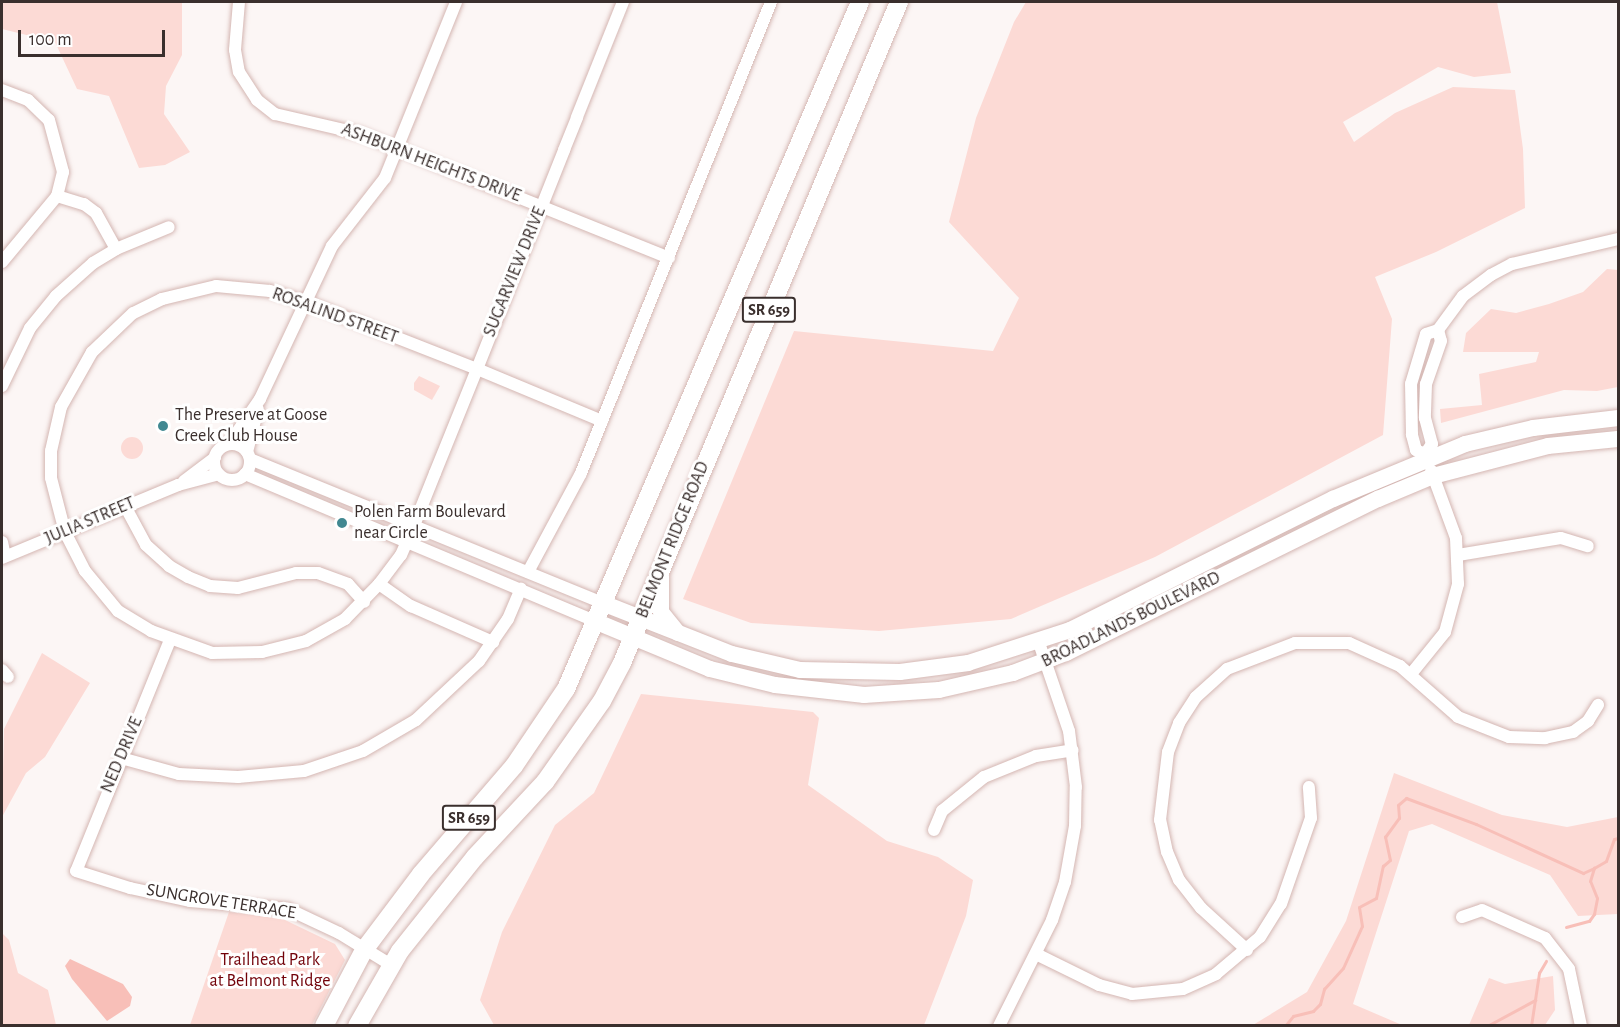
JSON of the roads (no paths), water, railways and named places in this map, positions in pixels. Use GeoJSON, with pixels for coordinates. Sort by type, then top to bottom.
{"type":"FeatureCollection","features":[{"type":"Feature","properties":{"kind":"main road","name":"BELMONT RIDGE ROAD"},"geometry":{"type":"LineString","coordinates":[[324,1026],[364,950],[421,874],[514,766],[566,689],[605,604],[860,2]]}},
{"type":"Feature","properties":{"kind":"main road","name":"BELMONT RIDGE ROAD"},"geometry":{"type":"LineString","coordinates":[[357,1026],[391,965],[430,909],[545,782],[602,701],[634,638],[899,2]]}},
{"type":"Feature","properties":{"kind":"main road","name":"BROADLANDS BOULEVARD"},"geometry":{"type":"LineString","coordinates":[[605,604],[686,639],[791,669],[866,673],[968,663],[1039,643],[1294,518],[1426,457],[1500,435],[1618,418]]}},
{"type":"Feature","properties":{"kind":"main road","name":"BROADLANDS BOULEVARD"},"geometry":{"type":"LineString","coordinates":[[597,622],[743,678],[804,690],[864,694],[939,690],[1047,662],[1433,476],[1548,446],[1618,439]]}},
{"type":"Feature","properties":{"kind":"main road"},"geometry":{"type":"LineString","coordinates":[[661,571],[661,612],[671,628],[686,639]]}},
{"type":"Feature","properties":{"kind":"street","name":"ASHBURN HEIGHTS DRIVE"},"geometry":{"type":"LineString","coordinates":[[239,2],[236,60],[244,81],[257,100],[292,121],[331,126],[397,148],[669,258]]}},
{"type":"Feature","properties":{"kind":"street"},"geometry":{"type":"LineString","coordinates":[[456,2],[385,178],[332,246],[260,399],[229,444],[215,458],[219,474],[232,480],[245,474],[597,622]]}},
{"type":"Feature","properties":{"kind":"street","name":"SUGARVIEW DRIVE"},"geometry":{"type":"LineString","coordinates":[[406,542],[623,2]]}},
{"type":"Feature","properties":{"kind":"street"},"geometry":{"type":"LineString","coordinates":[[528,573],[569,498],[602,421],[771,2]]}},
{"type":"Feature","properties":{"kind":"street"},"geometry":{"type":"LineString","coordinates":[[2,90],[28,100],[49,120],[63,172],[57,196],[2,262]]}},
{"type":"Feature","properties":{"kind":"street"},"geometry":{"type":"LineString","coordinates":[[57,196],[84,204],[96,213],[116,249]]}},
{"type":"Feature","properties":{"kind":"street"},"geometry":{"type":"LineString","coordinates":[[2,386],[30,328],[56,296],[93,263],[116,249],[169,228]]}},
{"type":"Feature","properties":{"kind":"street"},"geometry":{"type":"LineString","coordinates":[[1411,674],[1435,646],[1451,617],[1458,584],[1458,555],[1452,522],[1426,457],[1416,450],[1412,435],[1411,384],[1426,334],[1438,330],[1463,296],[1491,275],[1512,264],[1618,239]]}},
{"type":"Feature","properties":{"kind":"street","name":"ROSALIND STREET"},"geometry":{"type":"LineString","coordinates":[[406,542],[380,584],[364,602],[331,630],[284,649],[212,653],[170,640],[118,611],[98,590],[64,532],[51,478],[55,431],[61,407],[81,368],[115,328],[162,299],[194,289],[241,286],[306,302],[602,421]]}},
{"type":"Feature","properties":{"kind":"street"},"geometry":{"type":"LineString","coordinates":[[245,474],[260,399]]}},
{"type":"Feature","properties":{"kind":"street"},"geometry":{"type":"LineString","coordinates":[[229,444],[248,456],[413,528],[605,604]]}},
{"type":"Feature","properties":{"kind":"street","name":"JULIA STREET"},"geometry":{"type":"LineString","coordinates":[[178,485],[215,458]]}},
{"type":"Feature","properties":{"kind":"street","name":"JULIA STREET"},"geometry":{"type":"LineString","coordinates":[[3,557],[178,485],[219,474]]}},
{"type":"Feature","properties":{"kind":"street"},"geometry":{"type":"LineString","coordinates":[[125,506],[146,545],[188,577],[210,586],[238,588],[296,573],[318,573],[348,584],[364,602]]}},
{"type":"Feature","properties":{"kind":"street"},"geometry":{"type":"LineString","coordinates":[[1458,555],[1561,538],[1588,546]]}},
{"type":"Feature","properties":{"kind":"street"},"geometry":{"type":"LineString","coordinates":[[2,542],[3,557]]}},
{"type":"Feature","properties":{"kind":"street"},"geometry":{"type":"LineString","coordinates":[[380,584],[411,606],[493,642]]}},
{"type":"Feature","properties":{"kind":"street"},"geometry":{"type":"LineString","coordinates":[[121,758],[179,774],[238,777],[304,771],[363,751],[416,720],[462,679],[493,642],[521,589]]}},
{"type":"Feature","properties":{"kind":"street","name":"NED DRIVE"},"geometry":{"type":"LineString","coordinates":[[76,871],[170,640]]}},
{"type":"Feature","properties":{"kind":"street"},"geometry":{"type":"LineString","coordinates":[[999,1026],[1052,920],[1070,864],[1076,806],[1072,750],[1047,662],[1039,643]]}},
{"type":"Feature","properties":{"kind":"street"},"geometry":{"type":"LineString","coordinates":[[1247,950],[1187,892],[1172,866],[1163,838],[1160,802],[1168,752],[1186,710],[1205,687],[1227,669],[1295,643],[1349,643],[1388,658],[1411,674],[1458,717],[1509,737],[1545,738],[1573,732],[1587,721],[1598,705]]}},
{"type":"Feature","properties":{"kind":"street"},"geometry":{"type":"LineString","coordinates":[[934,830],[942,811],[984,777],[1036,756],[1072,750]]}},
{"type":"Feature","properties":{"kind":"street"},"geometry":{"type":"LineString","coordinates":[[1036,954],[1099,985],[1150,995],[1200,983],[1247,950],[1271,922],[1288,887],[1311,818],[1309,787]]}},
{"type":"Feature","properties":{"kind":"street","name":"SUNGROVE TERRACE"},"geometry":{"type":"LineString","coordinates":[[76,871],[130,888],[190,901],[288,909],[330,927],[391,965]]}},
{"type":"Feature","properties":{"kind":"street"},"geometry":{"type":"LineString","coordinates":[[1461,917],[1482,910],[1545,938],[1569,969],[1581,1026]]}},
{"type":"Feature","properties":{"kind":"waterway"},"geometry":{"type":"LineString","coordinates":[[1285,1026],[1293,1016],[1313,1011],[1320,1004],[1324,989],[1343,968],[1362,926],[1359,907],[1376,898],[1383,866],[1390,860],[1385,837],[1399,818],[1398,805],[1406,798],[1476,824],[1583,873],[1594,868]]}},
{"type":"Feature","properties":{"kind":"waterway"},"geometry":{"type":"LineString","coordinates":[[1566,927],[1589,921],[1594,914],[1597,898],[1590,881],[1594,868],[1606,861],[1614,839],[1618,838]]}},
{"type":"Feature","properties":{"kind":"waterway"},"geometry":{"type":"LineString","coordinates":[[1531,1026],[1539,973],[1546,961]]}},
{"type":"Feature","properties":{"kind":"waterway"},"geometry":{"type":"LineString","coordinates":[[1487,1026],[1535,1000]]}},
{"type":"Feature","properties":{"kind":"place","name":"The Preserve at Goose Creek Club House"},"geometry":{"type":"Point","coordinates":[163,426]}},
{"type":"Feature","properties":{"kind":"place","name":"Polen Farm Boulevard near Circle"},"geometry":{"type":"Point","coordinates":[342,523]}},
{"type":"Feature","properties":{"kind":"park label","name":"Trailhead Park at Belmont Ridge"},"geometry":{"type":"Point","coordinates":[270,971]}}]}
